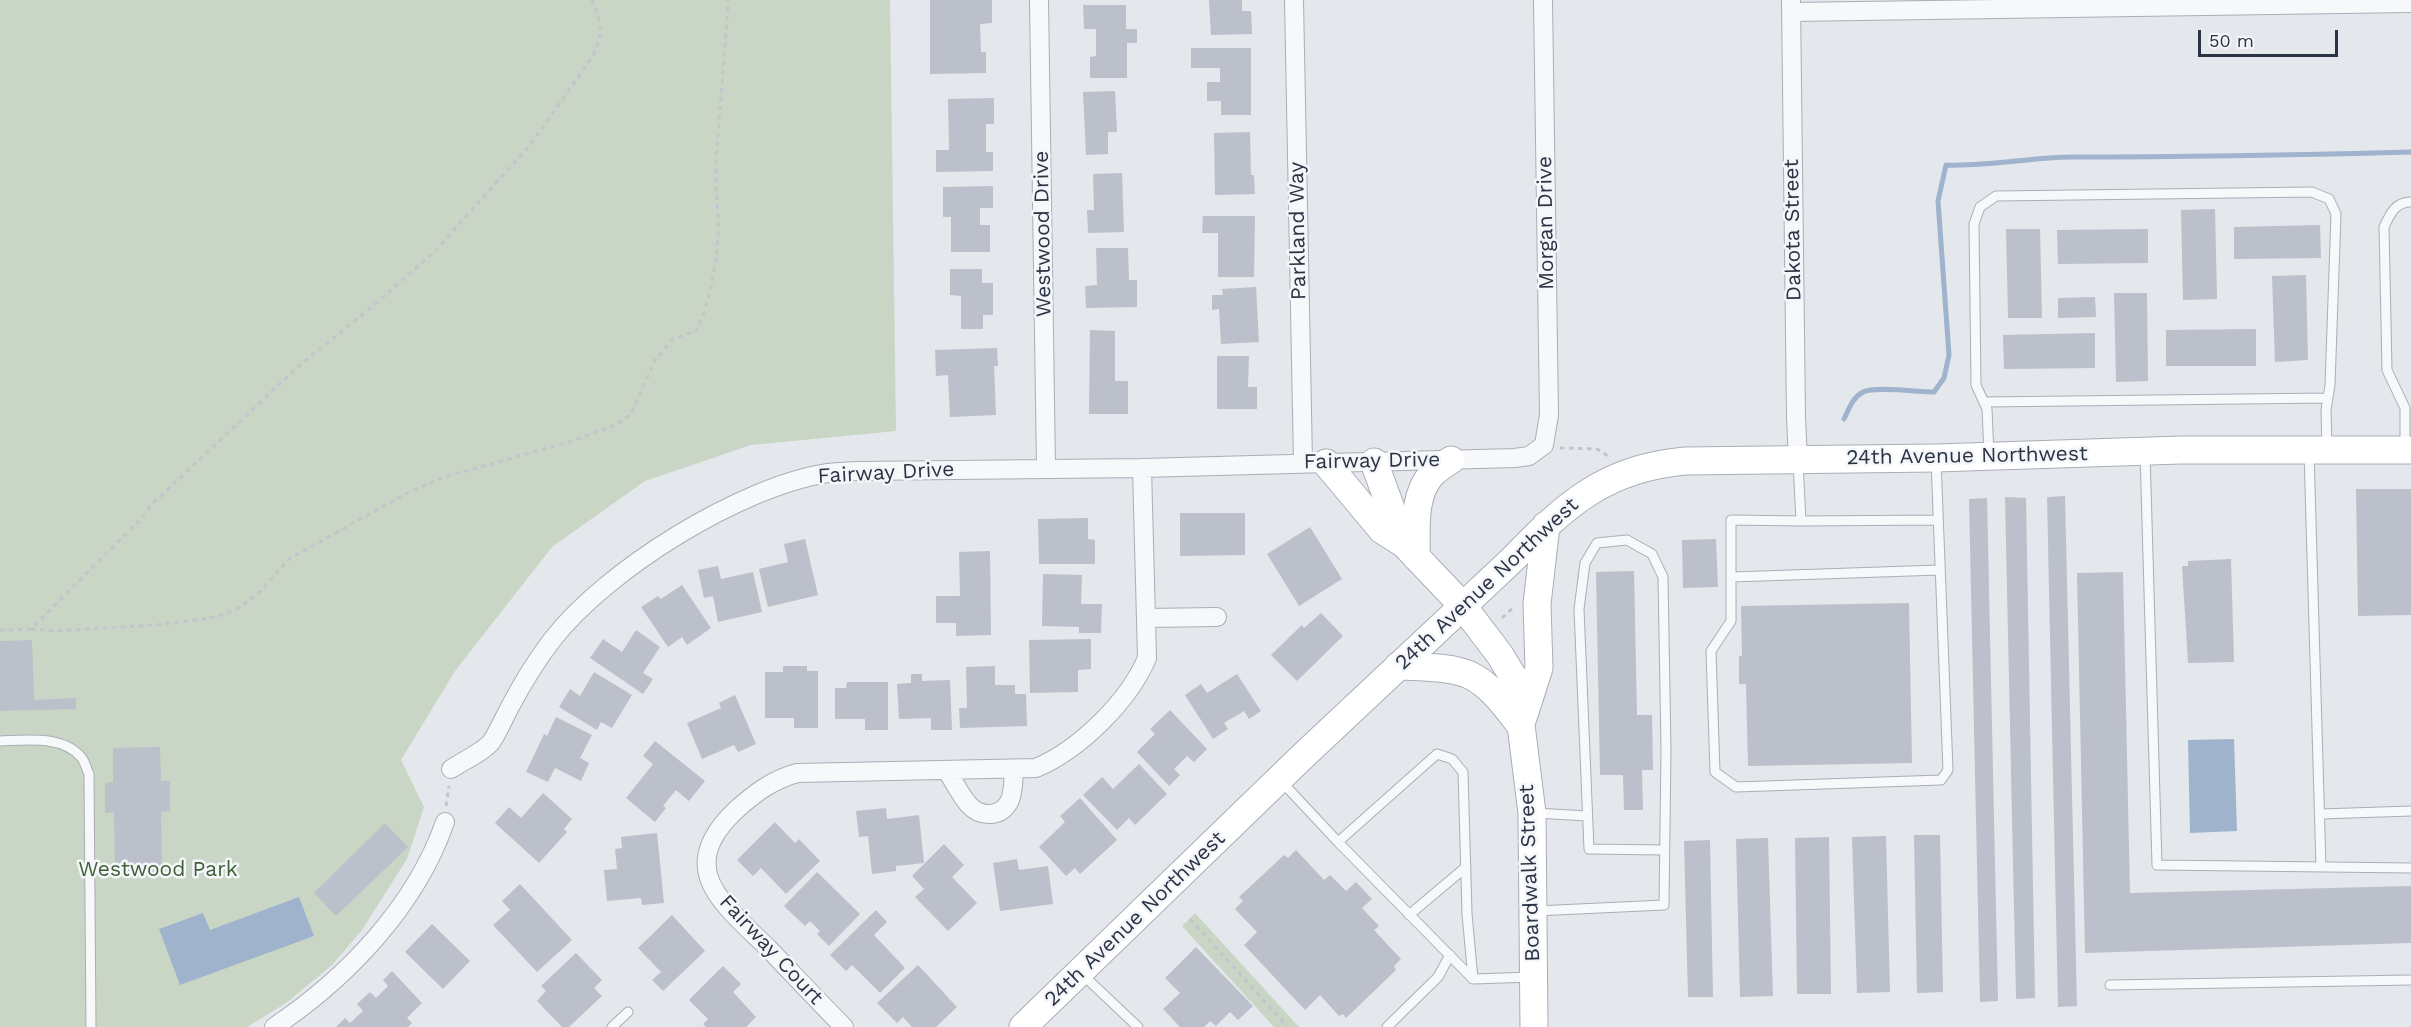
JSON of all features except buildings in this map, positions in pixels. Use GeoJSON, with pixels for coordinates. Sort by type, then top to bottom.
{"type":"FeatureCollection","features":[{"type":"Feature","properties":{"kind":"main road","name":"24th Avenue Northwest"},"geometry":{"type":"LineString","coordinates":[[1023,1027],[1398,666],[1514,559],[1546,525],[1575,499],[1602,483],[1659,464],[1685,461],[1936,458],[2145,451],[2408,450]]}},
{"type":"Feature","properties":{"kind":"main road"},"geometry":{"type":"LineString","coordinates":[[1410,551],[1420,495],[1432,475],[1451,460]]}},
{"type":"Feature","properties":{"kind":"main road"},"geometry":{"type":"LineString","coordinates":[[1314,462],[1382,530],[1410,551]]}},
{"type":"Feature","properties":{"kind":"main road"},"geometry":{"type":"LineString","coordinates":[[1374,462],[1410,551]]}},
{"type":"Feature","properties":{"kind":"main road"},"geometry":{"type":"LineString","coordinates":[[1520,725],[1539,668],[1537,604],[1546,525]]}},
{"type":"Feature","properties":{"kind":"main road","name":"Boardwalk Street"},"geometry":{"type":"LineString","coordinates":[[1410,551],[1462,605],[1500,655],[1512,675],[1516,690],[1532,813],[1534,1027]]}},
{"type":"Feature","properties":{"kind":"main road"},"geometry":{"type":"LineString","coordinates":[[1398,666],[1450,668],[1474,676],[1495,693],[1520,725]]}},
{"type":"Feature","properties":{"kind":"street","name":"Westwood Drive"},"geometry":{"type":"LineString","coordinates":[[1039,0],[1046,467]]}},
{"type":"Feature","properties":{"kind":"street","name":"Parkland Way"},"geometry":{"type":"LineString","coordinates":[[1294,0],[1314,462]]}},
{"type":"Feature","properties":{"kind":"street","name":"Morgan Drive"},"geometry":{"type":"LineString","coordinates":[[1543,0],[1549,415],[1544,445]]}},
{"type":"Feature","properties":{"kind":"street"},"geometry":{"type":"LineString","coordinates":[[1791,6],[2411,3]]}},
{"type":"Feature","properties":{"kind":"street","name":"Dakota Street"},"geometry":{"type":"LineString","coordinates":[[1791,6],[1798,459]]}},
{"type":"Feature","properties":{"kind":"street","name":"Fairway Drive"},"geometry":{"type":"LineString","coordinates":[[451,769],[490,743],[533,667],[568,620],[594,596],[649,554],[713,516],[771,490],[828,473],[900,469],[1142,468],[1451,460],[1529,456],[1544,445]]}},
{"type":"Feature","properties":{"kind":"street","name":"Fairway Court"},"geometry":{"type":"LineString","coordinates":[[844,1027],[723,901],[709,878],[708,854],[711,842],[724,821],[752,795],[781,778],[812,772],[1036,768],[1061,756],[1077,744],[1125,697],[1134,685],[1147,658],[1142,468]]}},
{"type":"Feature","properties":{"kind":"street"},"geometry":{"type":"LineString","coordinates":[[1146,618],[1217,617]]}},
{"type":"Feature","properties":{"kind":"street"},"geometry":{"type":"LineString","coordinates":[[946,770],[970,806],[981,814],[993,814],[1009,803],[1014,770]]}},
{"type":"Feature","properties":{"kind":"street"},"geometry":{"type":"LineString","coordinates":[[274,1027],[350,966],[381,930],[404,901],[422,872],[445,822]]}},
{"type":"Feature","properties":{"kind":"lane"},"geometry":{"type":"LineString","coordinates":[[1989,456],[1987,409],[1976,385],[1974,224],[1976,215],[1988,200],[1996,196],[2312,192],[2329,199],[2336,214],[2328,398],[2318,450],[2320,867]]}},
{"type":"Feature","properties":{"kind":"lane"},"geometry":{"type":"LineString","coordinates":[[2408,450],[2405,408],[2387,370],[2384,227],[2395,208],[2404,202],[2411,202]]}},
{"type":"Feature","properties":{"kind":"lane"},"geometry":{"type":"LineString","coordinates":[[1984,402],[2328,398]]}},
{"type":"Feature","properties":{"kind":"lane"},"geometry":{"type":"LineString","coordinates":[[2145,451],[2157,866],[2411,868]]}},
{"type":"Feature","properties":{"kind":"lane"},"geometry":{"type":"LineString","coordinates":[[1936,458],[1948,770],[1941,780],[1736,787],[1715,772],[1711,651],[1731,621],[1731,520],[1938,520]]}},
{"type":"Feature","properties":{"kind":"lane"},"geometry":{"type":"LineString","coordinates":[[1798,459],[1801,521]]}},
{"type":"Feature","properties":{"kind":"lane"},"geometry":{"type":"LineString","coordinates":[[1533,911],[1664,905],[1666,750],[1662,577],[1652,554],[1627,540],[1597,543],[1585,563],[1579,609],[1589,849],[1663,850]]}},
{"type":"Feature","properties":{"kind":"lane"},"geometry":{"type":"LineString","coordinates":[[1731,577],[1940,570]]}},
{"type":"Feature","properties":{"kind":"lane"},"geometry":{"type":"LineString","coordinates":[[0,741],[50,741],[69,747],[82,758],[89,774],[91,1027]]}},
{"type":"Feature","properties":{"kind":"lane"},"geometry":{"type":"LineString","coordinates":[[1338,842],[1437,754],[1452,759],[1463,772],[1467,914],[1473,979]]}},
{"type":"Feature","properties":{"kind":"lane"},"geometry":{"type":"LineString","coordinates":[[1280,780],[1473,979],[1533,977]]}},
{"type":"Feature","properties":{"kind":"lane"},"geometry":{"type":"LineString","coordinates":[[2320,814],[2411,811]]}},
{"type":"Feature","properties":{"kind":"lane"},"geometry":{"type":"LineString","coordinates":[[1532,813],[1587,816]]}},
{"type":"Feature","properties":{"kind":"lane"},"geometry":{"type":"LineString","coordinates":[[1409,915],[1466,867]]}},
{"type":"Feature","properties":{"kind":"lane"},"geometry":{"type":"LineString","coordinates":[[1387,1027],[1438,977],[1450,955]]}},
{"type":"Feature","properties":{"kind":"lane"},"geometry":{"type":"LineString","coordinates":[[1080,972],[1138,1027]]}},
{"type":"Feature","properties":{"kind":"lane"},"geometry":{"type":"LineString","coordinates":[[2110,985],[2411,980]]}},
{"type":"Feature","properties":{"kind":"lane"},"geometry":{"type":"LineString","coordinates":[[612,1027],[628,1012]]}},
{"type":"Feature","properties":{"kind":"path"},"geometry":{"type":"LineString","coordinates":[[31,629],[118,542],[151,505],[301,364],[378,302],[435,251],[473,210],[530,145],[593,56],[602,28],[592,0]]}},
{"type":"Feature","properties":{"kind":"path"},"geometry":{"type":"LineString","coordinates":[[0,630],[55,631],[156,625],[217,616],[237,609],[257,595],[289,559],[409,492],[444,477],[566,443],[616,425],[631,414],[655,360],[673,339],[696,331],[703,317],[716,250],[718,216],[715,194],[716,162],[728,0]]}},
{"type":"Feature","properties":{"kind":"path"},"geometry":{"type":"LineString","coordinates":[[1544,445],[1597,449],[1633,471]]}},
{"type":"Feature","properties":{"kind":"path"},"geometry":{"type":"LineString","coordinates":[[445,822],[451,769]]}},
{"type":"Feature","properties":{"kind":"path"},"geometry":{"type":"LineString","coordinates":[[1190,919],[1288,1027]]}},
{"type":"Feature","properties":{"kind":"green space","name":"Westwood Park"},"geometry":{"type":"Polygon","coordinates":[[[0,0],[890,0],[896,431],[751,445],[645,481],[552,547],[455,671],[401,760],[424,807],[407,859],[362,930],[332,965],[286,1003],[247,1027],[0,1027],[0,0]]]}},
{"type":"Feature","properties":{"kind":"green space"},"geometry":{"type":"Polygon","coordinates":[[[1195,913],[1299,1027],[1274,1027],[1182,926],[1195,913]]]}},
{"type":"Feature","properties":{"kind":"water"},"geometry":{"type":"Polygon","coordinates":[[[2234,739],[2237,831],[2190,833],[2188,740],[2234,739]]]}},
{"type":"Feature","properties":{"kind":"water"},"geometry":{"type":"Polygon","coordinates":[[[299,897],[314,936],[180,985],[159,929],[203,913],[210,930],[299,897]]]}},
{"type":"Feature","properties":{"kind":"waterway"},"geometry":{"type":"LineString","coordinates":[[1844,419],[1853,401],[1863,392],[1887,389],[1934,392],[1944,378],[1949,355],[1938,201],[1946,165],[1978,165],[2057,157],[2411,152]]}}]}
